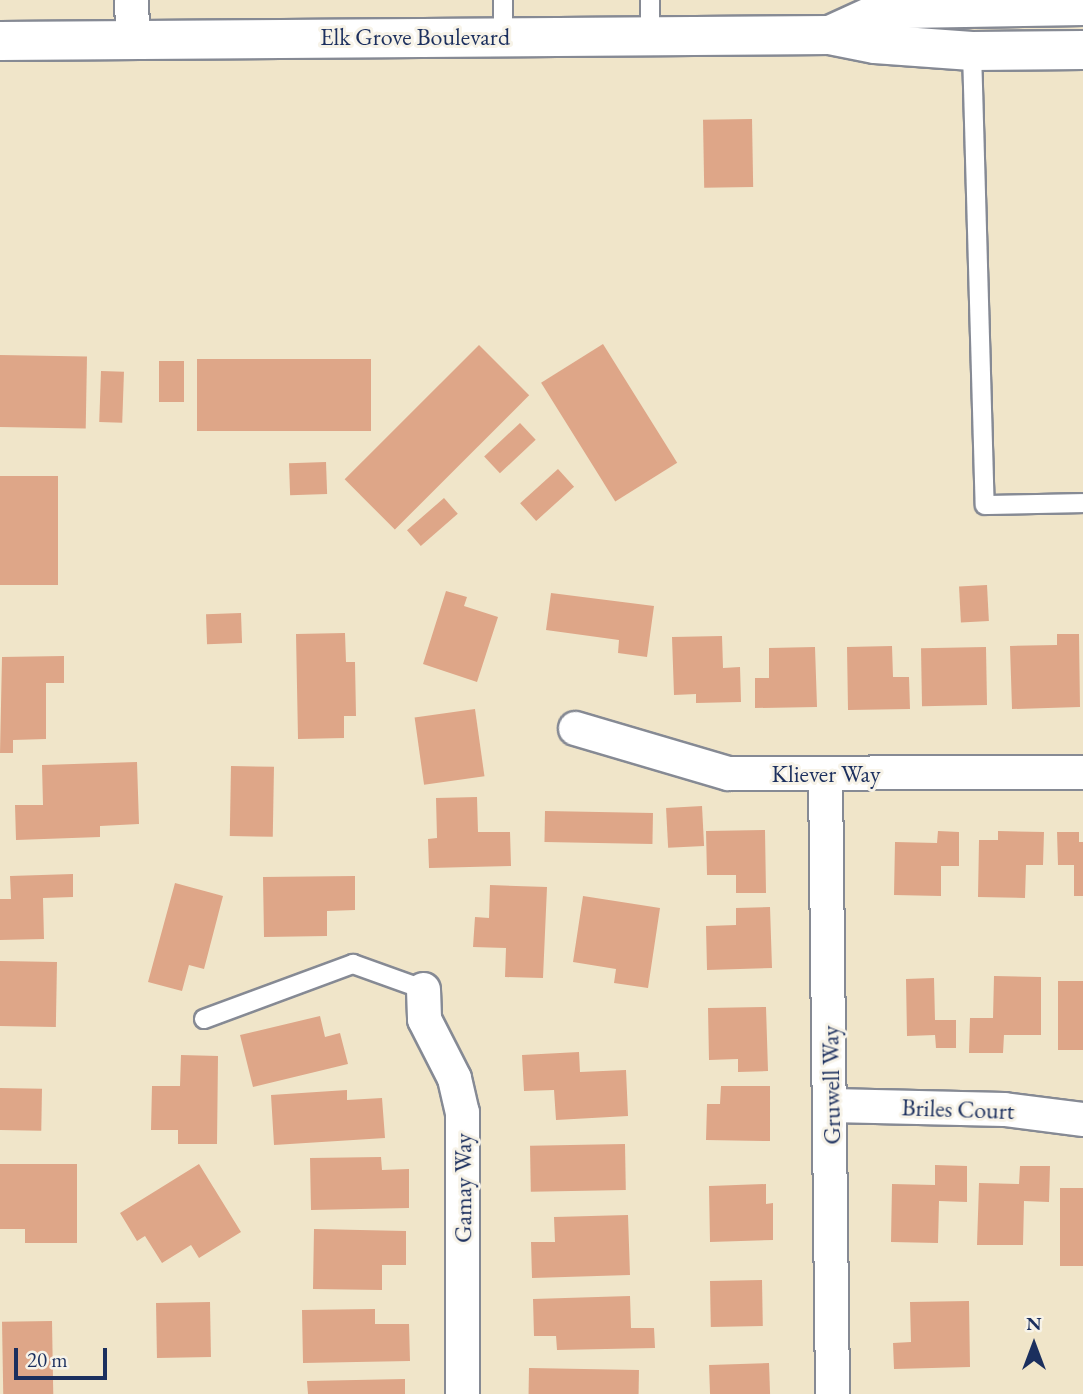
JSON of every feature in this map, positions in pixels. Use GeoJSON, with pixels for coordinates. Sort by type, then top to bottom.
{"type":"FeatureCollection","features":[{"type":"Feature","properties":{"kind":"main road","name":"Elk Grove Boulevard"},"geometry":{"type":"LineString","coordinates":[[830,35],[878,13],[905,5],[1083,6]]}},
{"type":"Feature","properties":{"kind":"main road","name":"Elk Grove Boulevard"},"geometry":{"type":"LineString","coordinates":[[0,41],[132,38],[503,18],[650,18],[830,35],[875,44],[972,51],[1083,50]]}},
{"type":"Feature","properties":{"kind":"street"},"geometry":{"type":"LineString","coordinates":[[131,0],[132,38]]}},
{"type":"Feature","properties":{"kind":"street","name":"Kliever Way"},"geometry":{"type":"LineString","coordinates":[[575,728],[728,773],[825,775],[1083,772]]}},
{"type":"Feature","properties":{"kind":"street","name":"Gruwell Way"},"geometry":{"type":"LineString","coordinates":[[825,775],[831,1105],[832,1394]]}},
{"type":"Feature","properties":{"kind":"street","name":"Gamay Way"},"geometry":{"type":"LineString","coordinates":[[423,989],[424,1019],[450,1068],[462,1112],[462,1394]]}},
{"type":"Feature","properties":{"kind":"street","name":"Briles Court"},"geometry":{"type":"LineString","coordinates":[[831,1105],[1004,1109],[1083,1119]]}},
{"type":"Feature","properties":{"kind":"lane"},"geometry":{"type":"LineString","coordinates":[[972,51],[985,505],[1083,503]]}},
{"type":"Feature","properties":{"kind":"lane"},"geometry":{"type":"LineString","coordinates":[[204,1019],[353,964],[423,989]]}},
{"type":"Feature","properties":{"kind":"building"},"geometry":{"type":"Polygon","coordinates":[[[752,119],[753,187],[704,188],[703,120],[752,119]]]}},
{"type":"Feature","properties":{"kind":"building"},"geometry":{"type":"Polygon","coordinates":[[[603,344],[677,463],[615,501],[541,383],[603,344]]]}},
{"type":"Feature","properties":{"kind":"building"},"geometry":{"type":"Polygon","coordinates":[[[479,345],[529,395],[395,530],[345,479],[479,345]]]}},
{"type":"Feature","properties":{"kind":"building"},"geometry":{"type":"Polygon","coordinates":[[[0,355],[87,357],[86,429],[0,427],[0,355]]]}},
{"type":"Feature","properties":{"kind":"building"},"geometry":{"type":"Polygon","coordinates":[[[197,359],[371,359],[371,431],[197,431],[197,359]]]}},
{"type":"Feature","properties":{"kind":"building"},"geometry":{"type":"Polygon","coordinates":[[[159,361],[184,361],[184,402],[159,402],[159,361]]]}},
{"type":"Feature","properties":{"kind":"building"},"geometry":{"type":"Polygon","coordinates":[[[101,371],[124,372],[122,423],[99,422],[101,371]]]}},
{"type":"Feature","properties":{"kind":"building"},"geometry":{"type":"Polygon","coordinates":[[[520,423],[536,440],[500,473],[484,456],[520,423]]]}},
{"type":"Feature","properties":{"kind":"building"},"geometry":{"type":"Polygon","coordinates":[[[326,462],[327,494],[290,495],[289,463],[326,462]]]}},
{"type":"Feature","properties":{"kind":"building"},"geometry":{"type":"Polygon","coordinates":[[[558,469],[574,487],[536,521],[520,503],[558,469]]]}},
{"type":"Feature","properties":{"kind":"building"},"geometry":{"type":"Polygon","coordinates":[[[0,476],[58,476],[58,585],[0,585],[0,476]]]}},
{"type":"Feature","properties":{"kind":"building"},"geometry":{"type":"Polygon","coordinates":[[[444,498],[458,514],[421,546],[407,530],[444,498]]]}},
{"type":"Feature","properties":{"kind":"building"},"geometry":{"type":"Polygon","coordinates":[[[987,585],[989,621],[961,622],[959,586],[987,585]]]}},
{"type":"Feature","properties":{"kind":"building"},"geometry":{"type":"Polygon","coordinates":[[[446,591],[467,597],[464,606],[498,617],[477,682],[423,664],[446,591]]]}},
{"type":"Feature","properties":{"kind":"building"},"geometry":{"type":"Polygon","coordinates":[[[551,593],[654,606],[647,657],[618,653],[619,640],[546,630],[551,593]]]}},
{"type":"Feature","properties":{"kind":"building"},"geometry":{"type":"Polygon","coordinates":[[[241,613],[242,643],[207,644],[206,614],[241,613]]]}},
{"type":"Feature","properties":{"kind":"building"},"geometry":{"type":"Polygon","coordinates":[[[345,633],[346,662],[355,662],[356,716],[344,716],[344,738],[298,739],[296,634],[345,633]]]}},
{"type":"Feature","properties":{"kind":"building"},"geometry":{"type":"Polygon","coordinates":[[[1057,634],[1079,634],[1080,707],[1012,709],[1010,646],[1057,645],[1057,634]]]}},
{"type":"Feature","properties":{"kind":"building"},"geometry":{"type":"Polygon","coordinates":[[[722,636],[723,668],[740,667],[741,702],[696,703],[696,694],[674,695],[672,637],[722,636]]]}},
{"type":"Feature","properties":{"kind":"building"},"geometry":{"type":"Polygon","coordinates":[[[892,646],[893,677],[909,677],[910,709],[848,710],[847,647],[892,646]]]}},
{"type":"Feature","properties":{"kind":"building"},"geometry":{"type":"Polygon","coordinates":[[[815,647],[817,707],[755,708],[755,678],[769,678],[769,648],[815,647]]]}},
{"type":"Feature","properties":{"kind":"building"},"geometry":{"type":"Polygon","coordinates":[[[986,647],[987,705],[922,706],[921,648],[986,647]]]}},
{"type":"Feature","properties":{"kind":"building"},"geometry":{"type":"Polygon","coordinates":[[[64,656],[64,683],[46,683],[46,739],[13,740],[13,753],[0,753],[2,657],[64,656]]]}},
{"type":"Feature","properties":{"kind":"building"},"geometry":{"type":"Polygon","coordinates":[[[475,709],[484,776],[424,785],[415,717],[475,709]]]}},
{"type":"Feature","properties":{"kind":"building"},"geometry":{"type":"Polygon","coordinates":[[[137,762],[139,824],[100,826],[100,837],[16,840],[15,805],[43,805],[42,765],[137,762]]]}},
{"type":"Feature","properties":{"kind":"building"},"geometry":{"type":"Polygon","coordinates":[[[231,766],[274,767],[273,837],[230,836],[231,766]]]}},
{"type":"Feature","properties":{"kind":"building"},"geometry":{"type":"Polygon","coordinates":[[[477,797],[478,832],[510,832],[511,866],[429,868],[428,839],[437,838],[436,798],[477,797]]]}},
{"type":"Feature","properties":{"kind":"building"},"geometry":{"type":"Polygon","coordinates":[[[702,806],[704,846],[668,848],[666,808],[702,806]]]}},
{"type":"Feature","properties":{"kind":"building"},"geometry":{"type":"Polygon","coordinates":[[[545,811],[653,813],[652,844],[544,842],[545,811]]]}},
{"type":"Feature","properties":{"kind":"building"},"geometry":{"type":"Polygon","coordinates":[[[765,830],[766,893],[736,893],[736,875],[707,875],[706,831],[765,830]]]}},
{"type":"Feature","properties":{"kind":"building"},"geometry":{"type":"Polygon","coordinates":[[[938,831],[959,832],[959,866],[941,866],[941,896],[894,895],[895,842],[937,843],[938,831]]]}},
{"type":"Feature","properties":{"kind":"building"},"geometry":{"type":"Polygon","coordinates":[[[998,831],[1044,832],[1043,865],[1026,865],[1025,898],[978,897],[979,840],[998,840],[998,831]]]}},
{"type":"Feature","properties":{"kind":"building"},"geometry":{"type":"Polygon","coordinates":[[[1057,832],[1079,832],[1079,842],[1083,842],[1083,896],[1074,896],[1074,865],[1058,865],[1057,832]]]}},
{"type":"Feature","properties":{"kind":"building"},"geometry":{"type":"Polygon","coordinates":[[[73,874],[73,897],[43,898],[44,939],[0,940],[0,899],[11,899],[10,876],[73,874]]]}},
{"type":"Feature","properties":{"kind":"building"},"geometry":{"type":"Polygon","coordinates":[[[355,876],[355,910],[327,911],[327,936],[264,937],[263,877],[355,876]]]}},
{"type":"Feature","properties":{"kind":"building"},"geometry":{"type":"Polygon","coordinates":[[[175,883],[223,896],[204,969],[189,965],[182,991],[148,982],[175,883]]]}},
{"type":"Feature","properties":{"kind":"building"},"geometry":{"type":"Polygon","coordinates":[[[490,885],[547,887],[543,978],[505,977],[506,948],[473,947],[475,917],[489,918],[490,885]]]}},
{"type":"Feature","properties":{"kind":"building"},"geometry":{"type":"Polygon","coordinates":[[[583,896],[660,908],[648,988],[614,983],[616,969],[573,962],[583,896]]]}},
{"type":"Feature","properties":{"kind":"building"},"geometry":{"type":"Polygon","coordinates":[[[770,907],[772,968],[707,970],[706,926],[736,925],[736,908],[770,907]]]}},
{"type":"Feature","properties":{"kind":"building"},"geometry":{"type":"Polygon","coordinates":[[[0,961],[57,962],[56,1027],[0,1026],[0,961]]]}},
{"type":"Feature","properties":{"kind":"building"},"geometry":{"type":"Polygon","coordinates":[[[994,976],[1041,977],[1041,1035],[1004,1035],[1003,1053],[969,1053],[970,1018],[993,1018],[994,976]]]}},
{"type":"Feature","properties":{"kind":"building"},"geometry":{"type":"Polygon","coordinates":[[[934,978],[935,1020],[956,1020],[956,1048],[936,1048],[935,1035],[907,1036],[906,979],[934,978]]]}},
{"type":"Feature","properties":{"kind":"building"},"geometry":{"type":"Polygon","coordinates":[[[1058,981],[1083,981],[1083,1050],[1058,1050],[1058,981]]]}},
{"type":"Feature","properties":{"kind":"building"},"geometry":{"type":"Polygon","coordinates":[[[766,1007],[768,1071],[738,1072],[738,1059],[709,1060],[708,1008],[766,1007]]]}},
{"type":"Feature","properties":{"kind":"building"},"geometry":{"type":"Polygon","coordinates":[[[320,1016],[325,1037],[340,1033],[348,1064],[253,1087],[240,1035],[320,1016]]]}},
{"type":"Feature","properties":{"kind":"building"},"geometry":{"type":"Polygon","coordinates":[[[579,1052],[580,1072],[626,1070],[628,1116],[556,1120],[554,1090],[524,1091],[522,1055],[579,1052]]]}},
{"type":"Feature","properties":{"kind":"building"},"geometry":{"type":"Polygon","coordinates":[[[181,1055],[218,1056],[217,1144],[178,1144],[178,1130],[151,1130],[152,1086],[180,1086],[181,1055]]]}},
{"type":"Feature","properties":{"kind":"building"},"geometry":{"type":"Polygon","coordinates":[[[721,1086],[770,1086],[770,1141],[706,1140],[707,1104],[720,1104],[721,1086]]]}},
{"type":"Feature","properties":{"kind":"building"},"geometry":{"type":"Polygon","coordinates":[[[0,1088],[42,1089],[41,1131],[0,1130],[0,1088]]]}},
{"type":"Feature","properties":{"kind":"building"},"geometry":{"type":"Polygon","coordinates":[[[347,1090],[347,1100],[382,1098],[385,1138],[274,1145],[271,1095],[347,1090]]]}},
{"type":"Feature","properties":{"kind":"building"},"geometry":{"type":"Polygon","coordinates":[[[625,1144],[626,1190],[531,1192],[530,1146],[625,1144]]]}},
{"type":"Feature","properties":{"kind":"building"},"geometry":{"type":"Polygon","coordinates":[[[381,1157],[382,1170],[409,1169],[409,1208],[311,1210],[310,1158],[381,1157]]]}},
{"type":"Feature","properties":{"kind":"building"},"geometry":{"type":"Polygon","coordinates":[[[0,1164],[77,1164],[77,1243],[25,1243],[25,1229],[0,1229],[0,1164]]]}},
{"type":"Feature","properties":{"kind":"building"},"geometry":{"type":"Polygon","coordinates":[[[199,1164],[241,1232],[199,1258],[191,1245],[162,1263],[145,1236],[137,1241],[120,1213],[199,1164]]]}},
{"type":"Feature","properties":{"kind":"building"},"geometry":{"type":"Polygon","coordinates":[[[935,1165],[967,1166],[967,1202],[939,1201],[938,1243],[891,1242],[892,1184],[935,1185],[935,1165]]]}},
{"type":"Feature","properties":{"kind":"building"},"geometry":{"type":"Polygon","coordinates":[[[1020,1166],[1050,1166],[1049,1202],[1024,1201],[1023,1245],[977,1245],[979,1183],[1019,1184],[1020,1166]]]}},
{"type":"Feature","properties":{"kind":"building"},"geometry":{"type":"Polygon","coordinates":[[[766,1184],[766,1204],[773,1203],[773,1240],[710,1242],[709,1186],[766,1184]]]}},
{"type":"Feature","properties":{"kind":"building"},"geometry":{"type":"Polygon","coordinates":[[[1060,1188],[1083,1188],[1083,1266],[1060,1266],[1060,1188]]]}},
{"type":"Feature","properties":{"kind":"building"},"geometry":{"type":"Polygon","coordinates":[[[628,1215],[630,1275],[532,1278],[531,1242],[555,1242],[554,1217],[628,1215]]]}},
{"type":"Feature","properties":{"kind":"building"},"geometry":{"type":"Polygon","coordinates":[[[314,1229],[406,1231],[406,1265],[382,1265],[382,1290],[313,1289],[314,1229]]]}},
{"type":"Feature","properties":{"kind":"building"},"geometry":{"type":"Polygon","coordinates":[[[762,1280],[763,1326],[711,1327],[710,1281],[762,1280]]]}},
{"type":"Feature","properties":{"kind":"building"},"geometry":{"type":"Polygon","coordinates":[[[630,1296],[631,1328],[654,1328],[655,1348],[557,1350],[556,1336],[534,1336],[533,1299],[630,1296]]]}},
{"type":"Feature","properties":{"kind":"building"},"geometry":{"type":"Polygon","coordinates":[[[969,1301],[970,1367],[894,1369],[893,1343],[911,1342],[910,1302],[969,1301]]]}},
{"type":"Feature","properties":{"kind":"building"},"geometry":{"type":"Polygon","coordinates":[[[210,1302],[211,1357],[157,1358],[156,1303],[210,1302]]]}},
{"type":"Feature","properties":{"kind":"building"},"geometry":{"type":"Polygon","coordinates":[[[375,1309],[375,1324],[409,1324],[410,1361],[303,1363],[302,1310],[375,1309]]]}},
{"type":"Feature","properties":{"kind":"building"},"geometry":{"type":"Polygon","coordinates":[[[52,1321],[53,1394],[3,1394],[2,1322],[52,1321]]]}},
{"type":"Feature","properties":{"kind":"building"},"geometry":{"type":"Polygon","coordinates":[[[769,1363],[770,1394],[710,1394],[709,1365],[769,1363]]]}},
{"type":"Feature","properties":{"kind":"building"},"geometry":{"type":"Polygon","coordinates":[[[529,1368],[639,1370],[639,1394],[529,1394],[529,1368]]]}},
{"type":"Feature","properties":{"kind":"building"},"geometry":{"type":"Polygon","coordinates":[[[405,1379],[405,1394],[308,1394],[307,1381],[405,1379]]]}}]}
